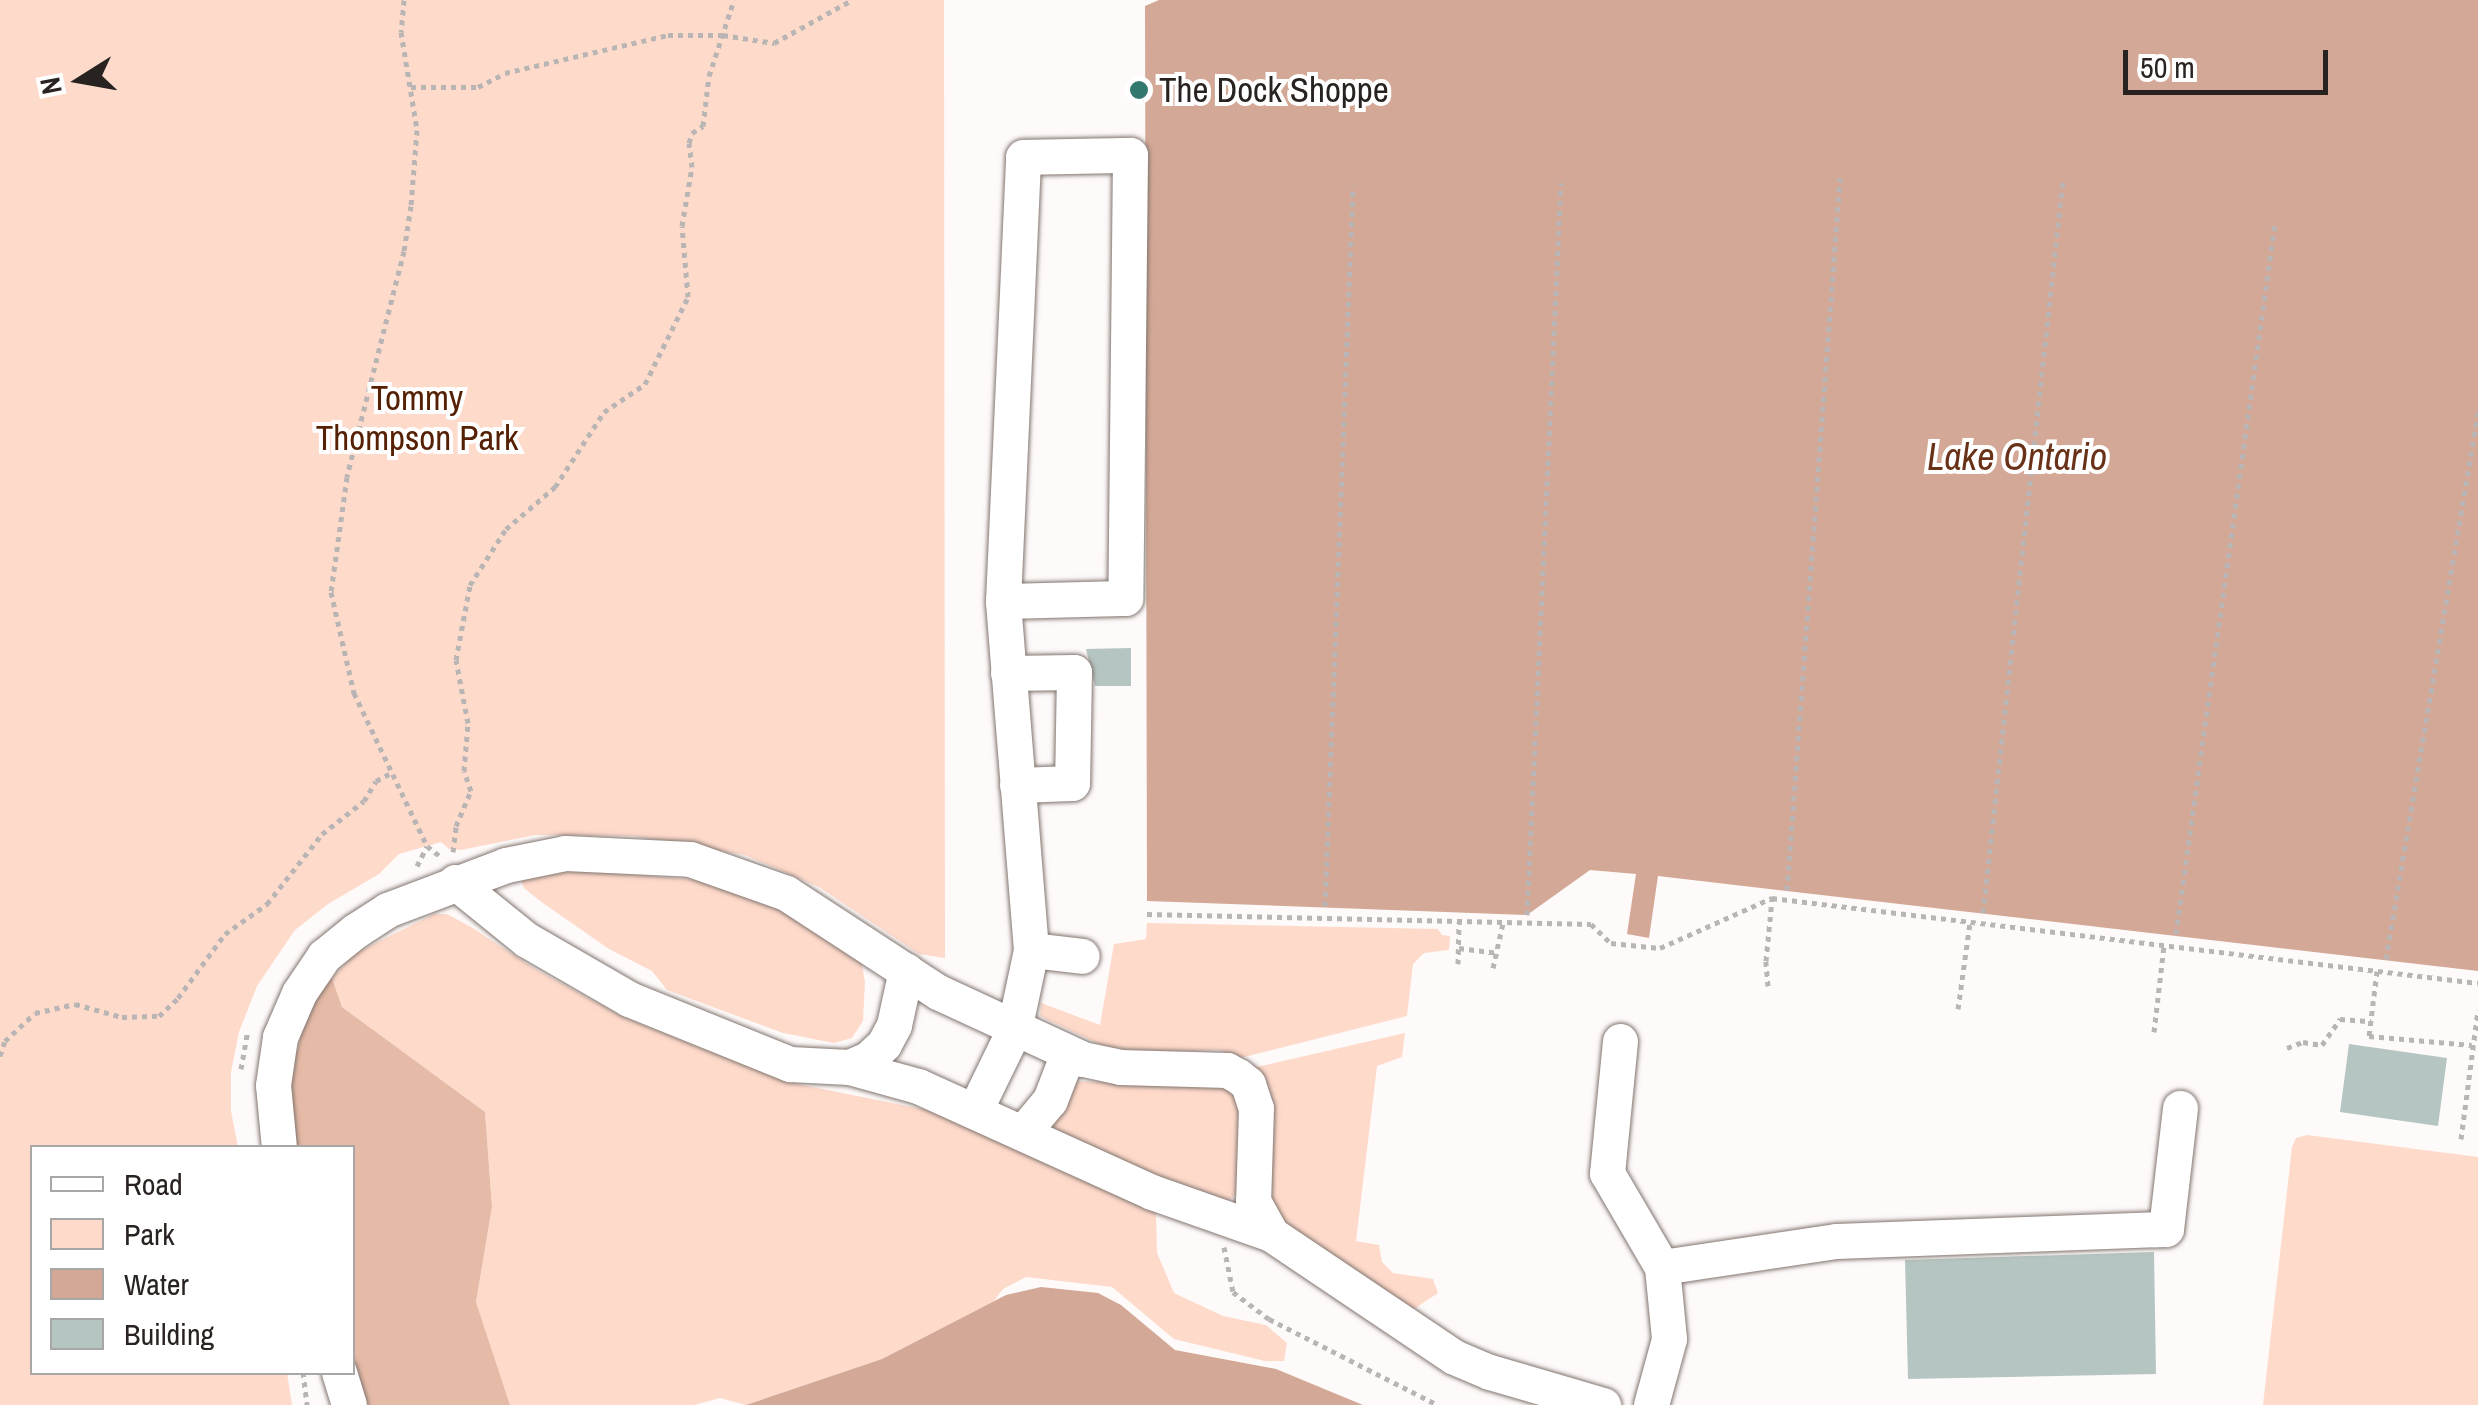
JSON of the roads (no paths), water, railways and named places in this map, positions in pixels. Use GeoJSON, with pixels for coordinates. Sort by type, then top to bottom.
{"type":"FeatureCollection","features":[{"type":"Feature","properties":{"kind":"lane"},"geometry":{"type":"LineString","coordinates":[[975,1110],[1014,1030],[1031,950],[1002,602],[1022,157],[1130,156],[1125,598],[1002,602]]}},
{"type":"Feature","properties":{"kind":"lane"},"geometry":{"type":"LineString","coordinates":[[1008,673],[1074,672],[1072,783],[1017,785]]}},
{"type":"Feature","properties":{"kind":"lane"},"geometry":{"type":"LineString","coordinates":[[278,1145],[273,1085],[280,1036],[299,993],[324,956],[354,930],[454,870],[565,853],[690,859],[786,893],[938,992],[1068,1053],[1120,1067],[1214,1069],[1238,1076],[1248,1084],[1256,1108],[1252,1201],[1271,1234]]}},
{"type":"Feature","properties":{"kind":"lane"},"geometry":{"type":"LineString","coordinates":[[454,870],[527,940],[629,999],[790,1064],[849,1067],[918,1086],[1024,1130],[1152,1192],[1271,1234],[1454,1357],[1490,1372],[1603,1405]]}},
{"type":"Feature","properties":{"kind":"lane"},"geometry":{"type":"LineString","coordinates":[[1031,950],[1082,956]]}},
{"type":"Feature","properties":{"kind":"lane"},"geometry":{"type":"LineString","coordinates":[[849,1067],[868,1059],[884,1044],[894,1026],[906,970]]}},
{"type":"Feature","properties":{"kind":"lane"},"geometry":{"type":"LineString","coordinates":[[1620,1040],[1607,1173],[1662,1267],[1669,1338],[1651,1405]]}},
{"type":"Feature","properties":{"kind":"lane"},"geometry":{"type":"LineString","coordinates":[[1024,1130],[1050,1100],[1068,1053]]}},
{"type":"Feature","properties":{"kind":"lane"},"geometry":{"type":"LineString","coordinates":[[1662,1267],[1836,1241],[2166,1230],[2180,1108]]}},
{"type":"Feature","properties":{"kind":"lane"},"geometry":{"type":"LineString","coordinates":[[340,1375],[349,1405]]}},
{"type":"Feature","properties":{"kind":"water","name":"Lake Ontario"},"geometry":{"type":"Polygon","coordinates":[[[1159,0],[2478,0],[2478,971],[1658,876],[1649,938],[1627,934],[1636,874],[1590,870],[1527,915],[1147,901],[1145,6],[1159,0]]]}},
{"type":"Feature","properties":{"kind":"water"},"geometry":{"type":"Polygon","coordinates":[[[1041,1287],[1098,1293],[1121,1305],[1175,1350],[1276,1369],[1363,1405],[746,1405],[882,1359],[1006,1295],[1041,1287]]]}},
{"type":"Feature","properties":{"kind":"place","name":"The Dock Shoppe"},"geometry":{"type":"Point","coordinates":[1139,90]}},
{"type":"Feature","properties":{"kind":"park label","name":"Tommy Thompson Park"},"geometry":{"type":"Point","coordinates":[417,418]}}]}
